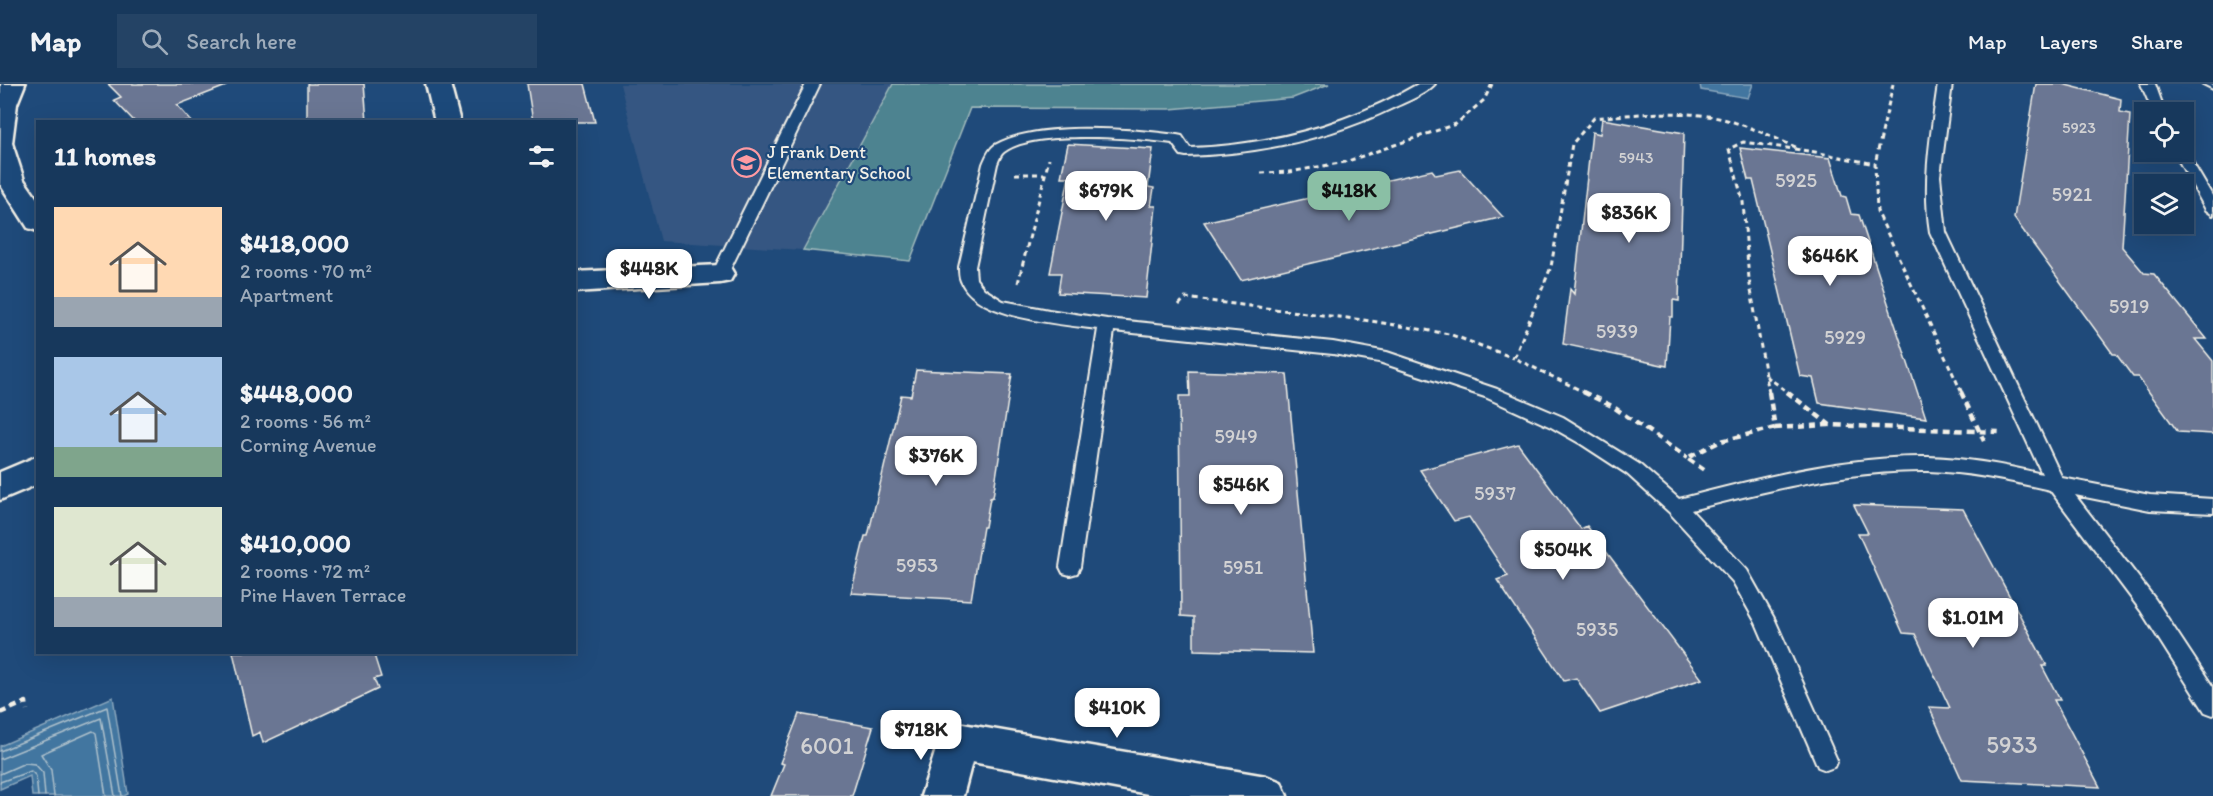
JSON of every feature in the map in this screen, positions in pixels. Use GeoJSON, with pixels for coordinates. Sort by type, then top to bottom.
{"type":"FeatureCollection","features":[{"type":"Feature","properties":{"kind":"street"},"geometry":{"type":"LineString","coordinates":[[13,84],[5,104],[0,143],[11,180],[36,219]]}},
{"type":"Feature","properties":{"kind":"street"},"geometry":{"type":"LineString","coordinates":[[438,84],[447,120]]}},
{"type":"Feature","properties":{"kind":"street"},"geometry":{"type":"LineString","coordinates":[[576,282],[720,274]]}},
{"type":"Feature","properties":{"kind":"street"},"geometry":{"type":"LineString","coordinates":[[0,487],[36,470]]}},
{"type":"Feature","properties":{"kind":"street"},"geometry":{"type":"LineString","coordinates":[[942,796],[957,741],[1266,796]]}},
{"type":"Feature","properties":{"kind":"lane"},"geometry":{"type":"LineString","coordinates":[[720,274],[813,84]]}},
{"type":"Feature","properties":{"kind":"lane"},"geometry":{"type":"LineString","coordinates":[[1428,84],[1398,103],[1354,121],[1291,141],[1254,147],[1186,152],[1177,139],[1153,135],[1053,135],[1020,139],[998,149],[990,164],[967,267],[968,280],[978,293],[998,304],[1048,316],[1107,325],[1333,348],[1381,356],[1491,393],[1587,438],[1633,469],[1676,507],[1740,576],[1765,620],[1826,760]]}},
{"type":"Feature","properties":{"kind":"lane"},"geometry":{"type":"LineString","coordinates":[[1945,84],[1931,185],[1932,208],[1938,232],[2056,484],[2148,605],[2213,705]]}},
{"type":"Feature","properties":{"kind":"lane"},"geometry":{"type":"LineString","coordinates":[[2148,84],[2155,102]]}},
{"type":"Feature","properties":{"kind":"lane"},"geometry":{"type":"LineString","coordinates":[[2187,162],[2213,210]]}},
{"type":"Feature","properties":{"kind":"lane"},"geometry":{"type":"LineString","coordinates":[[1070,567],[1107,325]]}},
{"type":"Feature","properties":{"kind":"lane"},"geometry":{"type":"LineString","coordinates":[[1676,507],[1792,477],[1908,464],[1966,467],[2142,501],[2213,506]]}},
{"type":"Feature","properties":{"kind":"path"},"geometry":{"type":"LineString","coordinates":[[1257,173],[1290,172],[1346,162],[1456,124],[1484,100],[1492,84]]}},
{"type":"Feature","properties":{"kind":"path"},"geometry":{"type":"LineString","coordinates":[[1893,84],[1875,164],[1877,211],[2000,473]]}},
{"type":"Feature","properties":{"kind":"path"},"geometry":{"type":"LineString","coordinates":[[1514,357],[1551,267],[1572,144],[1594,118],[1660,112],[1713,117],[1740,124],[1800,150]]}},
{"type":"Feature","properties":{"kind":"path"},"geometry":{"type":"LineString","coordinates":[[1775,428],[1749,279],[1743,202],[1729,149],[1743,142],[1875,164]]}},
{"type":"Feature","properties":{"kind":"path"},"geometry":{"type":"LineString","coordinates":[[1017,288],[1049,156]]}},
{"type":"Feature","properties":{"kind":"path"},"geometry":{"type":"LineString","coordinates":[[1172,312],[1185,298],[1371,321],[1449,334],[1514,357],[1612,406],[1733,492]]}},
{"type":"Feature","properties":{"kind":"path"},"geometry":{"type":"LineString","coordinates":[[1765,375],[1830,424]]}},
{"type":"Feature","properties":{"kind":"path"},"geometry":{"type":"LineString","coordinates":[[1687,458],[1721,441],[1775,428],[1830,424],[1979,430],[2035,435]]}},
{"type":"Feature","properties":{"kind":"path"},"geometry":{"type":"LineString","coordinates":[[0,713],[26,702],[27,710]]}},
{"type":"Feature","properties":{"kind":"shaded area","name":"J Frank Dent Elementary School"},"geometry":{"type":"Polygon","coordinates":[[[620,84],[893,84],[803,250],[661,241],[620,84]]]}},
{"type":"Feature","properties":{"kind":"green space"},"geometry":{"type":"Polygon","coordinates":[[[893,84],[1329,84],[1293,98],[1170,109],[970,108],[910,261],[803,250],[893,84]]]}},
{"type":"Feature","properties":{"kind":"water"},"geometry":{"type":"Polygon","coordinates":[[[1700,84],[1753,84],[1748,98],[1701,90],[1700,84]]]}},
{"type":"Feature","properties":{"kind":"water"},"geometry":{"type":"Polygon","coordinates":[[[113,697],[128,794],[124,796],[32,796],[30,776],[0,789],[0,746],[113,697]]]}},
{"type":"Feature","properties":{"kind":"building"},"geometry":{"type":"Polygon","coordinates":[[[108,84],[225,84],[226,86],[177,105],[190,120],[133,120],[114,100],[121,97],[108,84]]]}},
{"type":"Feature","properties":{"kind":"building"},"geometry":{"type":"Polygon","coordinates":[[[307,84],[364,84],[367,120],[307,120],[307,84]]]}},
{"type":"Feature","properties":{"kind":"building"},"geometry":{"type":"Polygon","coordinates":[[[527,84],[585,84],[595,122],[533,120],[527,84]]]}},
{"type":"Feature","properties":{"kind":"building"},"geometry":{"type":"Polygon","coordinates":[[[2036,84],[2062,84],[2121,99],[2120,112],[2130,114],[2122,247],[2144,273],[2154,274],[2207,339],[2195,339],[2213,361],[2213,434],[2178,432],[2138,377],[2133,377],[2116,354],[2113,354],[2014,218],[2036,84]]]}},
{"type":"Feature","properties":{"kind":"building"},"geometry":{"type":"Polygon","coordinates":[[[1602,119],[1684,133],[1679,301],[1673,300],[1667,366],[1563,344],[1570,289],[1574,294],[1592,132],[1600,134],[1602,119]]]}},
{"type":"Feature","properties":{"kind":"building"},"geometry":{"type":"Polygon","coordinates":[[[1068,144],[1153,149],[1148,187],[1154,188],[1151,206],[1156,206],[1146,298],[1058,293],[1061,273],[1050,273],[1069,177],[1061,177],[1068,144]]]}},
{"type":"Feature","properties":{"kind":"building"},"geometry":{"type":"Polygon","coordinates":[[[1740,148],[1830,158],[1842,196],[1846,197],[1851,214],[1859,215],[1926,418],[1819,403],[1813,378],[1800,376],[1753,180],[1748,180],[1740,148]]]}},
{"type":"Feature","properties":{"kind":"building"},"geometry":{"type":"Polygon","coordinates":[[[1432,170],[1436,175],[1460,170],[1503,217],[1241,280],[1204,222],[1432,170]]]}},
{"type":"Feature","properties":{"kind":"building"},"geometry":{"type":"Polygon","coordinates":[[[916,370],[1012,374],[993,497],[990,498],[985,527],[983,527],[971,600],[851,593],[865,536],[868,536],[901,395],[911,396],[916,370]]]}},
{"type":"Feature","properties":{"kind":"building"},"geometry":{"type":"Polygon","coordinates":[[[1189,371],[1287,374],[1313,653],[1194,650],[1194,617],[1181,616],[1179,396],[1190,396],[1189,371]]]}},
{"type":"Feature","properties":{"kind":"building"},"geometry":{"type":"Polygon","coordinates":[[[1518,444],[1581,529],[1587,526],[1702,679],[1600,713],[1576,678],[1564,681],[1497,580],[1508,576],[1469,517],[1454,521],[1420,470],[1518,444]]]}},
{"type":"Feature","properties":{"kind":"building"},"geometry":{"type":"Polygon","coordinates":[[[1854,505],[1963,509],[2047,666],[2042,666],[2060,700],[2054,700],[2100,787],[1962,780],[1929,707],[1950,708],[1915,634],[1903,633],[1858,533],[1868,533],[1854,505]]]}},
{"type":"Feature","properties":{"kind":"building"},"geometry":{"type":"Polygon","coordinates":[[[233,654],[374,654],[381,677],[374,679],[378,689],[263,743],[260,732],[252,736],[233,654]]]}},
{"type":"Feature","properties":{"kind":"building"},"geometry":{"type":"Polygon","coordinates":[[[799,714],[873,727],[852,796],[771,796],[784,764],[780,763],[799,714]]]}},
{"type":"Feature","properties":{"kind":"place","name":"J Frank Dent Elementary School"},"geometry":{"type":"Point","coordinates":[746,162]}}]}
